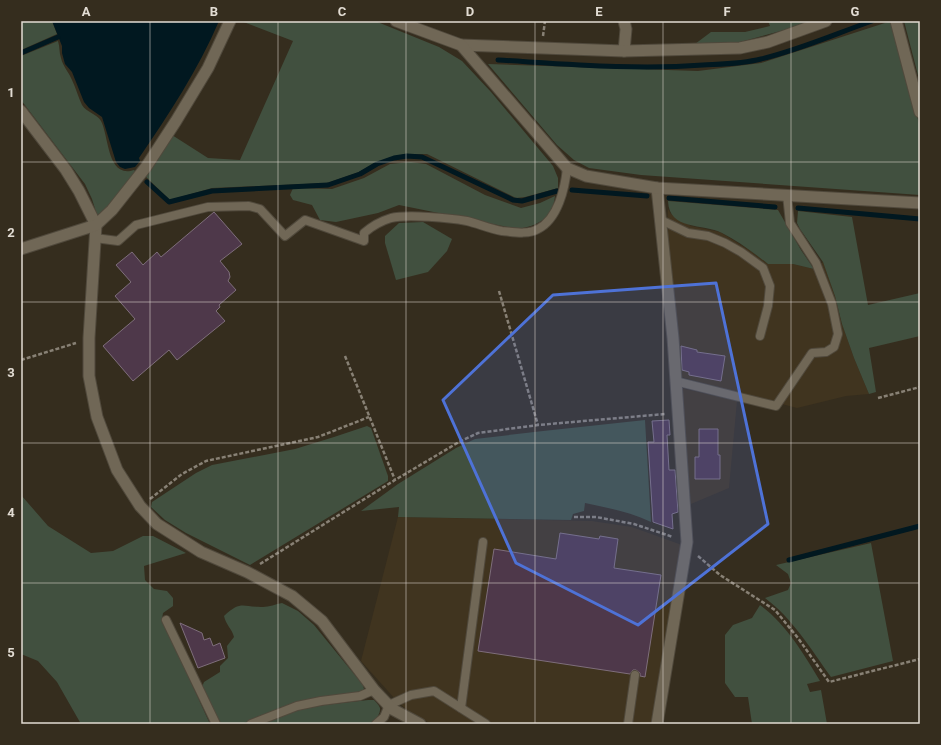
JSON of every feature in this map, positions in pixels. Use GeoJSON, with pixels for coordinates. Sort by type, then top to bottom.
{"type":"FeatureCollection","features":[{"type":"Feature","properties":{"kind":"street"},"geometry":{"type":"LineString","coordinates":[[21,249],[96,226],[112,210],[146,167],[208,68],[230,21]]}},
{"type":"Feature","properties":{"kind":"street"},"geometry":{"type":"LineString","coordinates":[[396,21],[461,45],[624,51],[740,48],[768,42],[826,21]]}},
{"type":"Feature","properties":{"kind":"street"},"geometry":{"type":"LineString","coordinates":[[624,21],[626,30],[624,51]]}},
{"type":"Feature","properties":{"kind":"street"},"geometry":{"type":"LineString","coordinates":[[896,21],[920,112]]}},
{"type":"Feature","properties":{"kind":"street"},"geometry":{"type":"LineString","coordinates":[[461,45],[567,168],[586,176],[657,188],[920,203]]}},
{"type":"Feature","properties":{"kind":"street"},"geometry":{"type":"LineString","coordinates":[[21,111],[66,170],[79,191],[96,226],[89,338],[89,376],[97,417],[117,470],[140,506],[157,524],[201,552],[246,572],[292,596],[322,621],[374,690],[388,705],[392,709],[420,724]]}},
{"type":"Feature","properties":{"kind":"street"},"geometry":{"type":"LineString","coordinates":[[657,188],[673,338],[687,544],[657,724]]}},
{"type":"Feature","properties":{"kind":"lane"},"geometry":{"type":"LineString","coordinates":[[95,238],[118,241],[136,225],[208,207],[249,206],[260,209],[285,236],[305,220],[364,242],[364,233],[373,225],[392,218],[422,216],[466,221],[501,231],[520,233],[538,230],[552,217],[566,186],[567,168]]}},
{"type":"Feature","properties":{"kind":"lane"},"geometry":{"type":"LineString","coordinates":[[675,381],[776,406],[812,353],[826,352],[834,347],[838,334],[832,304],[816,263],[790,222],[787,195]]}},
{"type":"Feature","properties":{"kind":"lane"},"geometry":{"type":"LineString","coordinates":[[661,220],[688,234],[708,236],[725,243],[741,252],[763,268],[770,286],[768,306],[760,336]]}},
{"type":"Feature","properties":{"kind":"lane"},"geometry":{"type":"LineString","coordinates":[[461,708],[482,542]]}},
{"type":"Feature","properties":{"kind":"lane"},"geometry":{"type":"LineString","coordinates":[[166,620],[216,724]]}},
{"type":"Feature","properties":{"kind":"lane"},"geometry":{"type":"LineString","coordinates":[[628,724],[635,675]]}},
{"type":"Feature","properties":{"kind":"lane"},"geometry":{"type":"LineString","coordinates":[[251,724],[297,706],[360,696],[374,690]]}},
{"type":"Feature","properties":{"kind":"lane"},"geometry":{"type":"LineString","coordinates":[[376,724],[384,717],[388,705],[411,695],[434,691],[486,724]]}},
{"type":"Feature","properties":{"kind":"path"},"geometry":{"type":"LineString","coordinates":[[499,291],[538,426]]}},
{"type":"Feature","properties":{"kind":"path"},"geometry":{"type":"LineString","coordinates":[[21,360],[89,338]]}},
{"type":"Feature","properties":{"kind":"path"},"geometry":{"type":"LineString","coordinates":[[345,356],[395,480]]}},
{"type":"Feature","properties":{"kind":"path"},"geometry":{"type":"LineString","coordinates":[[878,398],[920,387]]}},
{"type":"Feature","properties":{"kind":"path"},"geometry":{"type":"LineString","coordinates":[[246,572],[395,480],[459,442],[478,434],[538,426],[678,413]]}},
{"type":"Feature","properties":{"kind":"path"},"geometry":{"type":"LineString","coordinates":[[140,506],[182,474],[206,461],[318,437],[369,417]]}},
{"type":"Feature","properties":{"kind":"path"},"geometry":{"type":"LineString","coordinates":[[574,516],[634,524],[687,544],[720,575],[775,610],[798,638],[829,682],[920,659]]}},
{"type":"Feature","properties":{"kind":"highlighted area"},"geometry":{"type":"Polygon","coordinates":[[[716,283],[768,524],[638,625],[516,563],[443,400],[553,295],[716,283]]]}},
{"type":"Feature","properties":{"kind":"shaded area"},"geometry":{"type":"Polygon","coordinates":[[[668,209],[671,214],[691,226],[720,232],[768,264],[793,264],[814,269],[823,262],[835,296],[842,324],[869,394],[846,396],[797,408],[681,377],[667,231],[668,209]]]}},
{"type":"Feature","properties":{"kind":"shaded area"},"geometry":{"type":"Polygon","coordinates":[[[681,388],[737,401],[729,488],[691,504],[681,388]]]}},
{"type":"Feature","properties":{"kind":"shaded area"},"geometry":{"type":"Polygon","coordinates":[[[398,517],[592,521],[632,527],[682,545],[652,724],[432,724],[410,713],[396,700],[361,661],[398,517]]]}},
{"type":"Feature","properties":{"kind":"green space"},"geometry":{"type":"Polygon","coordinates":[[[21,21],[52,21],[57,34],[21,50],[21,21]]]}},
{"type":"Feature","properties":{"kind":"green space"},"geometry":{"type":"Polygon","coordinates":[[[241,21],[375,21],[439,47],[462,61],[491,92],[553,166],[558,178],[558,188],[516,198],[427,154],[407,154],[378,162],[359,172],[327,183],[212,188],[170,200],[145,176],[172,135],[208,158],[240,160],[293,41],[241,21]]]}},
{"type":"Feature","properties":{"kind":"green space"},"geometry":{"type":"Polygon","coordinates":[[[768,21],[809,21],[788,29],[733,44],[695,44],[711,32],[745,32],[770,26],[768,21]]]}},
{"type":"Feature","properties":{"kind":"green space"},"geometry":{"type":"Polygon","coordinates":[[[891,21],[911,90],[920,128],[920,195],[641,175],[589,168],[574,160],[557,145],[488,64],[698,71],[761,63],[891,21]]]}},
{"type":"Feature","properties":{"kind":"green space"},"geometry":{"type":"Polygon","coordinates":[[[904,21],[920,21],[920,83],[904,21]]]}},
{"type":"Feature","properties":{"kind":"green space"},"geometry":{"type":"Polygon","coordinates":[[[58,41],[62,61],[71,77],[82,105],[101,121],[110,154],[114,162],[119,168],[125,171],[134,170],[136,172],[104,211],[97,215],[85,184],[21,100],[21,56],[58,41]]]}},
{"type":"Feature","properties":{"kind":"green space"},"geometry":{"type":"Polygon","coordinates":[[[410,162],[426,164],[485,195],[521,208],[540,203],[555,196],[554,204],[548,215],[543,220],[532,226],[517,229],[399,205],[378,213],[336,222],[320,220],[312,205],[293,200],[290,195],[293,188],[332,189],[364,178],[390,164],[410,162]]]}},
{"type":"Feature","properties":{"kind":"green space"},"geometry":{"type":"Polygon","coordinates":[[[668,201],[778,210],[801,250],[814,269],[793,264],[768,264],[752,251],[722,233],[681,222],[674,217],[670,211],[668,201]]]}},
{"type":"Feature","properties":{"kind":"green space"},"geometry":{"type":"Polygon","coordinates":[[[798,211],[852,217],[868,305],[920,293],[920,336],[869,348],[876,392],[869,394],[842,324],[835,296],[823,262],[797,223],[798,211]]]}},
{"type":"Feature","properties":{"kind":"green space"},"geometry":{"type":"Polygon","coordinates":[[[423,222],[452,239],[447,251],[428,272],[396,280],[385,243],[385,236],[399,223],[423,222]]]}},
{"type":"Feature","properties":{"kind":"green space"},"geometry":{"type":"Polygon","coordinates":[[[645,420],[651,522],[627,513],[585,503],[584,511],[573,514],[571,520],[398,517],[399,507],[361,511],[398,484],[456,448],[475,439],[645,420]]]}},
{"type":"Feature","properties":{"kind":"green space"},"geometry":{"type":"Polygon","coordinates":[[[367,426],[371,428],[388,476],[388,481],[250,565],[186,533],[165,520],[151,507],[152,502],[196,473],[212,465],[295,449],[367,426]]]}},
{"type":"Feature","properties":{"kind":"green space"},"geometry":{"type":"Polygon","coordinates":[[[21,495],[48,526],[91,553],[113,551],[143,536],[153,536],[186,553],[144,566],[145,580],[154,589],[167,591],[173,598],[173,606],[163,613],[162,619],[210,724],[81,724],[57,682],[38,661],[21,654],[21,495]]]}},
{"type":"Feature","properties":{"kind":"green space"},"geometry":{"type":"Polygon","coordinates":[[[871,543],[893,661],[831,677],[792,624],[765,598],[788,590],[791,583],[788,574],[776,565],[871,543]]]}},
{"type":"Feature","properties":{"kind":"green space"},"geometry":{"type":"Polygon","coordinates":[[[282,603],[298,611],[314,625],[363,685],[364,689],[361,693],[297,703],[241,724],[219,724],[202,687],[204,682],[220,672],[220,666],[228,658],[227,646],[234,637],[224,616],[238,606],[265,607],[282,603]]]}},
{"type":"Feature","properties":{"kind":"green space"},"geometry":{"type":"Polygon","coordinates":[[[760,605],[786,630],[801,650],[820,681],[807,684],[810,692],[821,690],[827,724],[752,724],[748,697],[735,697],[725,683],[725,635],[733,625],[752,618],[760,605]]]}},
{"type":"Feature","properties":{"kind":"green space"},"geometry":{"type":"Polygon","coordinates":[[[374,700],[380,708],[377,718],[370,724],[263,724],[294,711],[316,706],[374,700]]]}},
{"type":"Feature","properties":{"kind":"water"},"geometry":{"type":"Polygon","coordinates":[[[52,21],[219,21],[202,57],[172,108],[139,158],[140,161],[135,167],[125,169],[120,167],[116,162],[102,117],[89,108],[84,102],[72,72],[65,64],[62,46],[52,21]]]}},
{"type":"Feature","properties":{"kind":"building"},"geometry":{"type":"Polygon","coordinates":[[[214,212],[242,244],[220,261],[229,272],[230,277],[228,281],[236,290],[219,305],[220,307],[216,311],[225,321],[177,360],[169,350],[133,381],[103,346],[135,319],[115,296],[131,282],[116,265],[132,252],[143,265],[157,252],[161,257],[214,212]]]}},
{"type":"Feature","properties":{"kind":"building"},"geometry":{"type":"Polygon","coordinates":[[[681,346],[697,350],[697,352],[725,356],[721,381],[689,375],[689,372],[682,370],[681,346]]]}},
{"type":"Feature","properties":{"kind":"building"},"geometry":{"type":"Polygon","coordinates":[[[669,420],[670,435],[667,435],[669,470],[675,470],[678,512],[672,514],[673,529],[653,522],[648,442],[654,442],[652,421],[669,420]]]}},
{"type":"Feature","properties":{"kind":"building"},"geometry":{"type":"Polygon","coordinates":[[[699,429],[718,429],[720,479],[695,479],[695,457],[699,457],[699,429]]]}},
{"type":"Feature","properties":{"kind":"building"},"geometry":{"type":"Polygon","coordinates":[[[560,533],[599,539],[600,536],[618,539],[614,568],[661,575],[645,677],[640,676],[640,673],[636,670],[633,670],[630,674],[478,651],[494,549],[556,559],[560,533]]]}},
{"type":"Feature","properties":{"kind":"building"},"geometry":{"type":"Polygon","coordinates":[[[180,623],[202,633],[204,640],[210,638],[213,646],[220,643],[225,658],[198,668],[180,623]]]}},
{"type":"Feature","properties":{"kind":"waterway"},"geometry":{"type":"LineString","coordinates":[[498,60],[626,67],[739,63],[754,61],[789,51],[872,21]]}},
{"type":"Feature","properties":{"kind":"waterway"},"geometry":{"type":"LineString","coordinates":[[21,53],[58,37]]}},
{"type":"Feature","properties":{"kind":"waterway"},"geometry":{"type":"LineString","coordinates":[[147,182],[169,202],[212,191],[328,185],[360,174],[377,164],[394,158],[407,156],[422,157],[513,200],[522,201],[557,191]]}},
{"type":"Feature","properties":{"kind":"waterway"},"geometry":{"type":"LineString","coordinates":[[572,190],[647,196]]}},
{"type":"Feature","properties":{"kind":"waterway"},"geometry":{"type":"LineString","coordinates":[[669,198],[775,207]]}},
{"type":"Feature","properties":{"kind":"waterway"},"geometry":{"type":"LineString","coordinates":[[798,208],[920,219]]}},
{"type":"Feature","properties":{"kind":"waterway"},"geometry":{"type":"LineString","coordinates":[[789,560],[920,526]]}}]}
